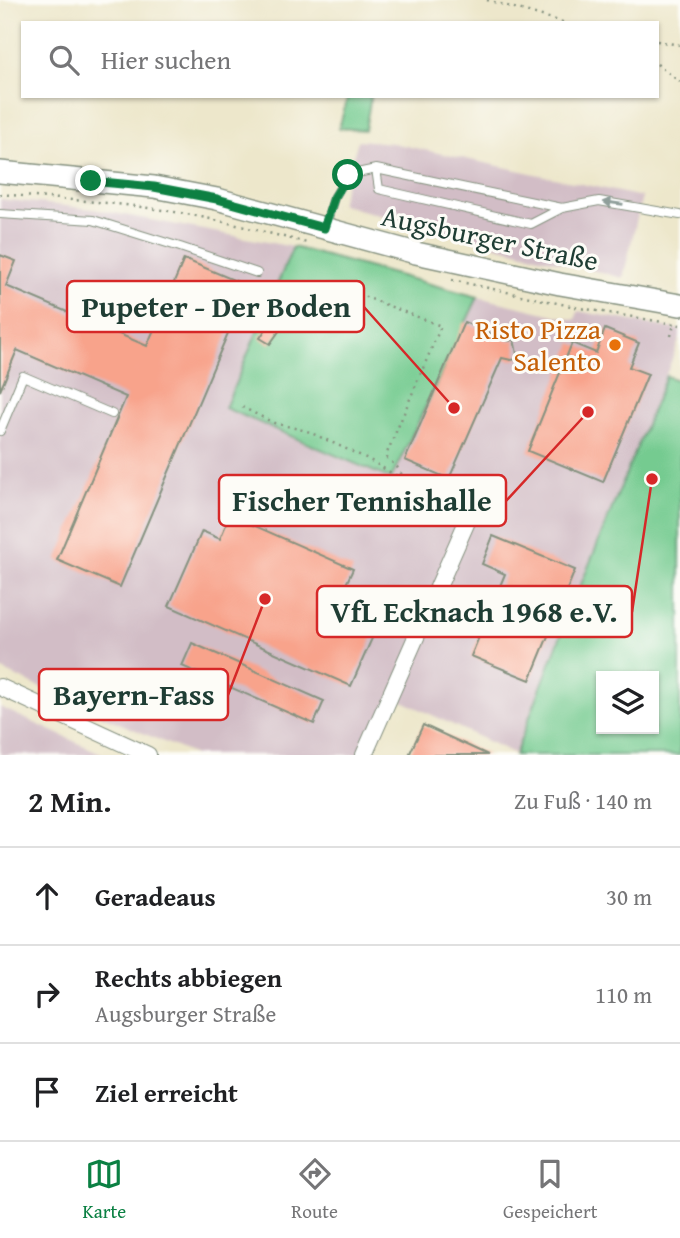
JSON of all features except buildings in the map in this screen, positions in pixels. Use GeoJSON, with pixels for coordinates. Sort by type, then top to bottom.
{"type":"FeatureCollection","features":[{"type":"Feature","properties":{"kind":"main road","name":"Augsburger Straße"},"geometry":{"type":"LineString","coordinates":[[0,172],[154,187],[217,199],[416,253],[560,284],[677,314]]}},
{"type":"Feature","properties":{"kind":"street"},"geometry":{"type":"LineString","coordinates":[[364,755],[469,517]]}},
{"type":"Feature","properties":{"kind":"street"},"geometry":{"type":"LineString","coordinates":[[0,687],[148,755]]}},
{"type":"Feature","properties":{"kind":"lane"},"geometry":{"type":"LineString","coordinates":[[324,228],[334,198],[348,175],[376,169],[562,208]]}},
{"type":"Feature","properties":{"kind":"lane"},"geometry":{"type":"LineString","coordinates":[[376,169],[379,189],[531,223],[562,208],[599,201],[680,215]]}},
{"type":"Feature","properties":{"kind":"lane"},"geometry":{"type":"LineString","coordinates":[[0,214],[93,220],[257,273]]}},
{"type":"Feature","properties":{"kind":"lane"},"geometry":{"type":"LineString","coordinates":[[0,431],[23,376],[112,414]]}},
{"type":"Feature","properties":{"kind":"path"},"geometry":{"type":"LineString","coordinates":[[487,0],[559,21]]}},
{"type":"Feature","properties":{"kind":"path"},"geometry":{"type":"LineString","coordinates":[[659,41],[680,45]]}},
{"type":"Feature","properties":{"kind":"path"},"geometry":{"type":"LineString","coordinates":[[659,66],[680,82]]}},
{"type":"Feature","properties":{"kind":"path"},"geometry":{"type":"LineString","coordinates":[[0,194],[155,209],[216,219],[307,243]]}},
{"type":"Feature","properties":{"kind":"path"},"geometry":{"type":"LineString","coordinates":[[450,280],[579,308],[677,314]]}},
{"type":"Feature","properties":{"kind":"path"},"geometry":{"type":"LineString","coordinates":[[345,289],[441,326],[387,453],[387,458],[404,478]]}},
{"type":"Feature","properties":{"kind":"path"},"geometry":{"type":"LineString","coordinates":[[677,314],[680,325]]}},
{"type":"Feature","properties":{"kind":"path"},"geometry":{"type":"LineString","coordinates":[[671,336],[677,314]]}},
{"type":"Feature","properties":{"kind":"path"},"geometry":{"type":"LineString","coordinates":[[242,407],[274,423],[307,431],[368,459],[444,498],[469,517]]}},
{"type":"Feature","properties":{"kind":"shaded area"},"geometry":{"type":"Polygon","coordinates":[[[358,140],[392,143],[642,197],[623,278],[340,204],[358,140]]]}},
{"type":"Feature","properties":{"kind":"shaded area"},"geometry":{"type":"Polygon","coordinates":[[[0,199],[93,209],[293,247],[225,408],[391,478],[478,297],[575,320],[578,311],[680,330],[680,338],[666,375],[515,754],[396,698],[372,755],[195,755],[0,669],[0,199]]]}},
{"type":"Feature","properties":{"kind":"shaded area"},"geometry":{"type":"Polygon","coordinates":[[[0,707],[78,743],[105,755],[0,755],[0,707]]]}},
{"type":"Feature","properties":{"kind":"green space"},"geometry":{"type":"Polygon","coordinates":[[[347,98],[371,98],[365,130],[339,128],[347,98]]]}},
{"type":"Feature","properties":{"kind":"green space"},"geometry":{"type":"Polygon","coordinates":[[[293,247],[478,297],[391,479],[225,408],[293,247]]]}},
{"type":"Feature","properties":{"kind":"green space"},"geometry":{"type":"Polygon","coordinates":[[[666,376],[680,381],[680,755],[515,755],[666,376]]]}},
{"type":"Feature","properties":{"kind":"place","name":"Risto Pizza Salento"},"geometry":{"type":"Point","coordinates":[615,345]}},
{"type":"Feature","properties":{"kind":"place","name":"Pupeter - Der Boden"},"geometry":{"type":"Point","coordinates":[454,408]}},
{"type":"Feature","properties":{"kind":"place","name":"Fischer Tennishalle"},"geometry":{"type":"Point","coordinates":[588,412]}},
{"type":"Feature","properties":{"kind":"place","name":"VfL Ecknach 1968 e.V."},"geometry":{"type":"Point","coordinates":[652,479]}},
{"type":"Feature","properties":{"kind":"place","name":"Bayern-Fass"},"geometry":{"type":"Point","coordinates":[265,599]}},
{"type":"Feature","properties":{"kind":"route"},"geometry":{"type":"LineString","coordinates":[[91,181],[154,187],[217,199],[324,228],[334,198],[348,175]]}}]}
